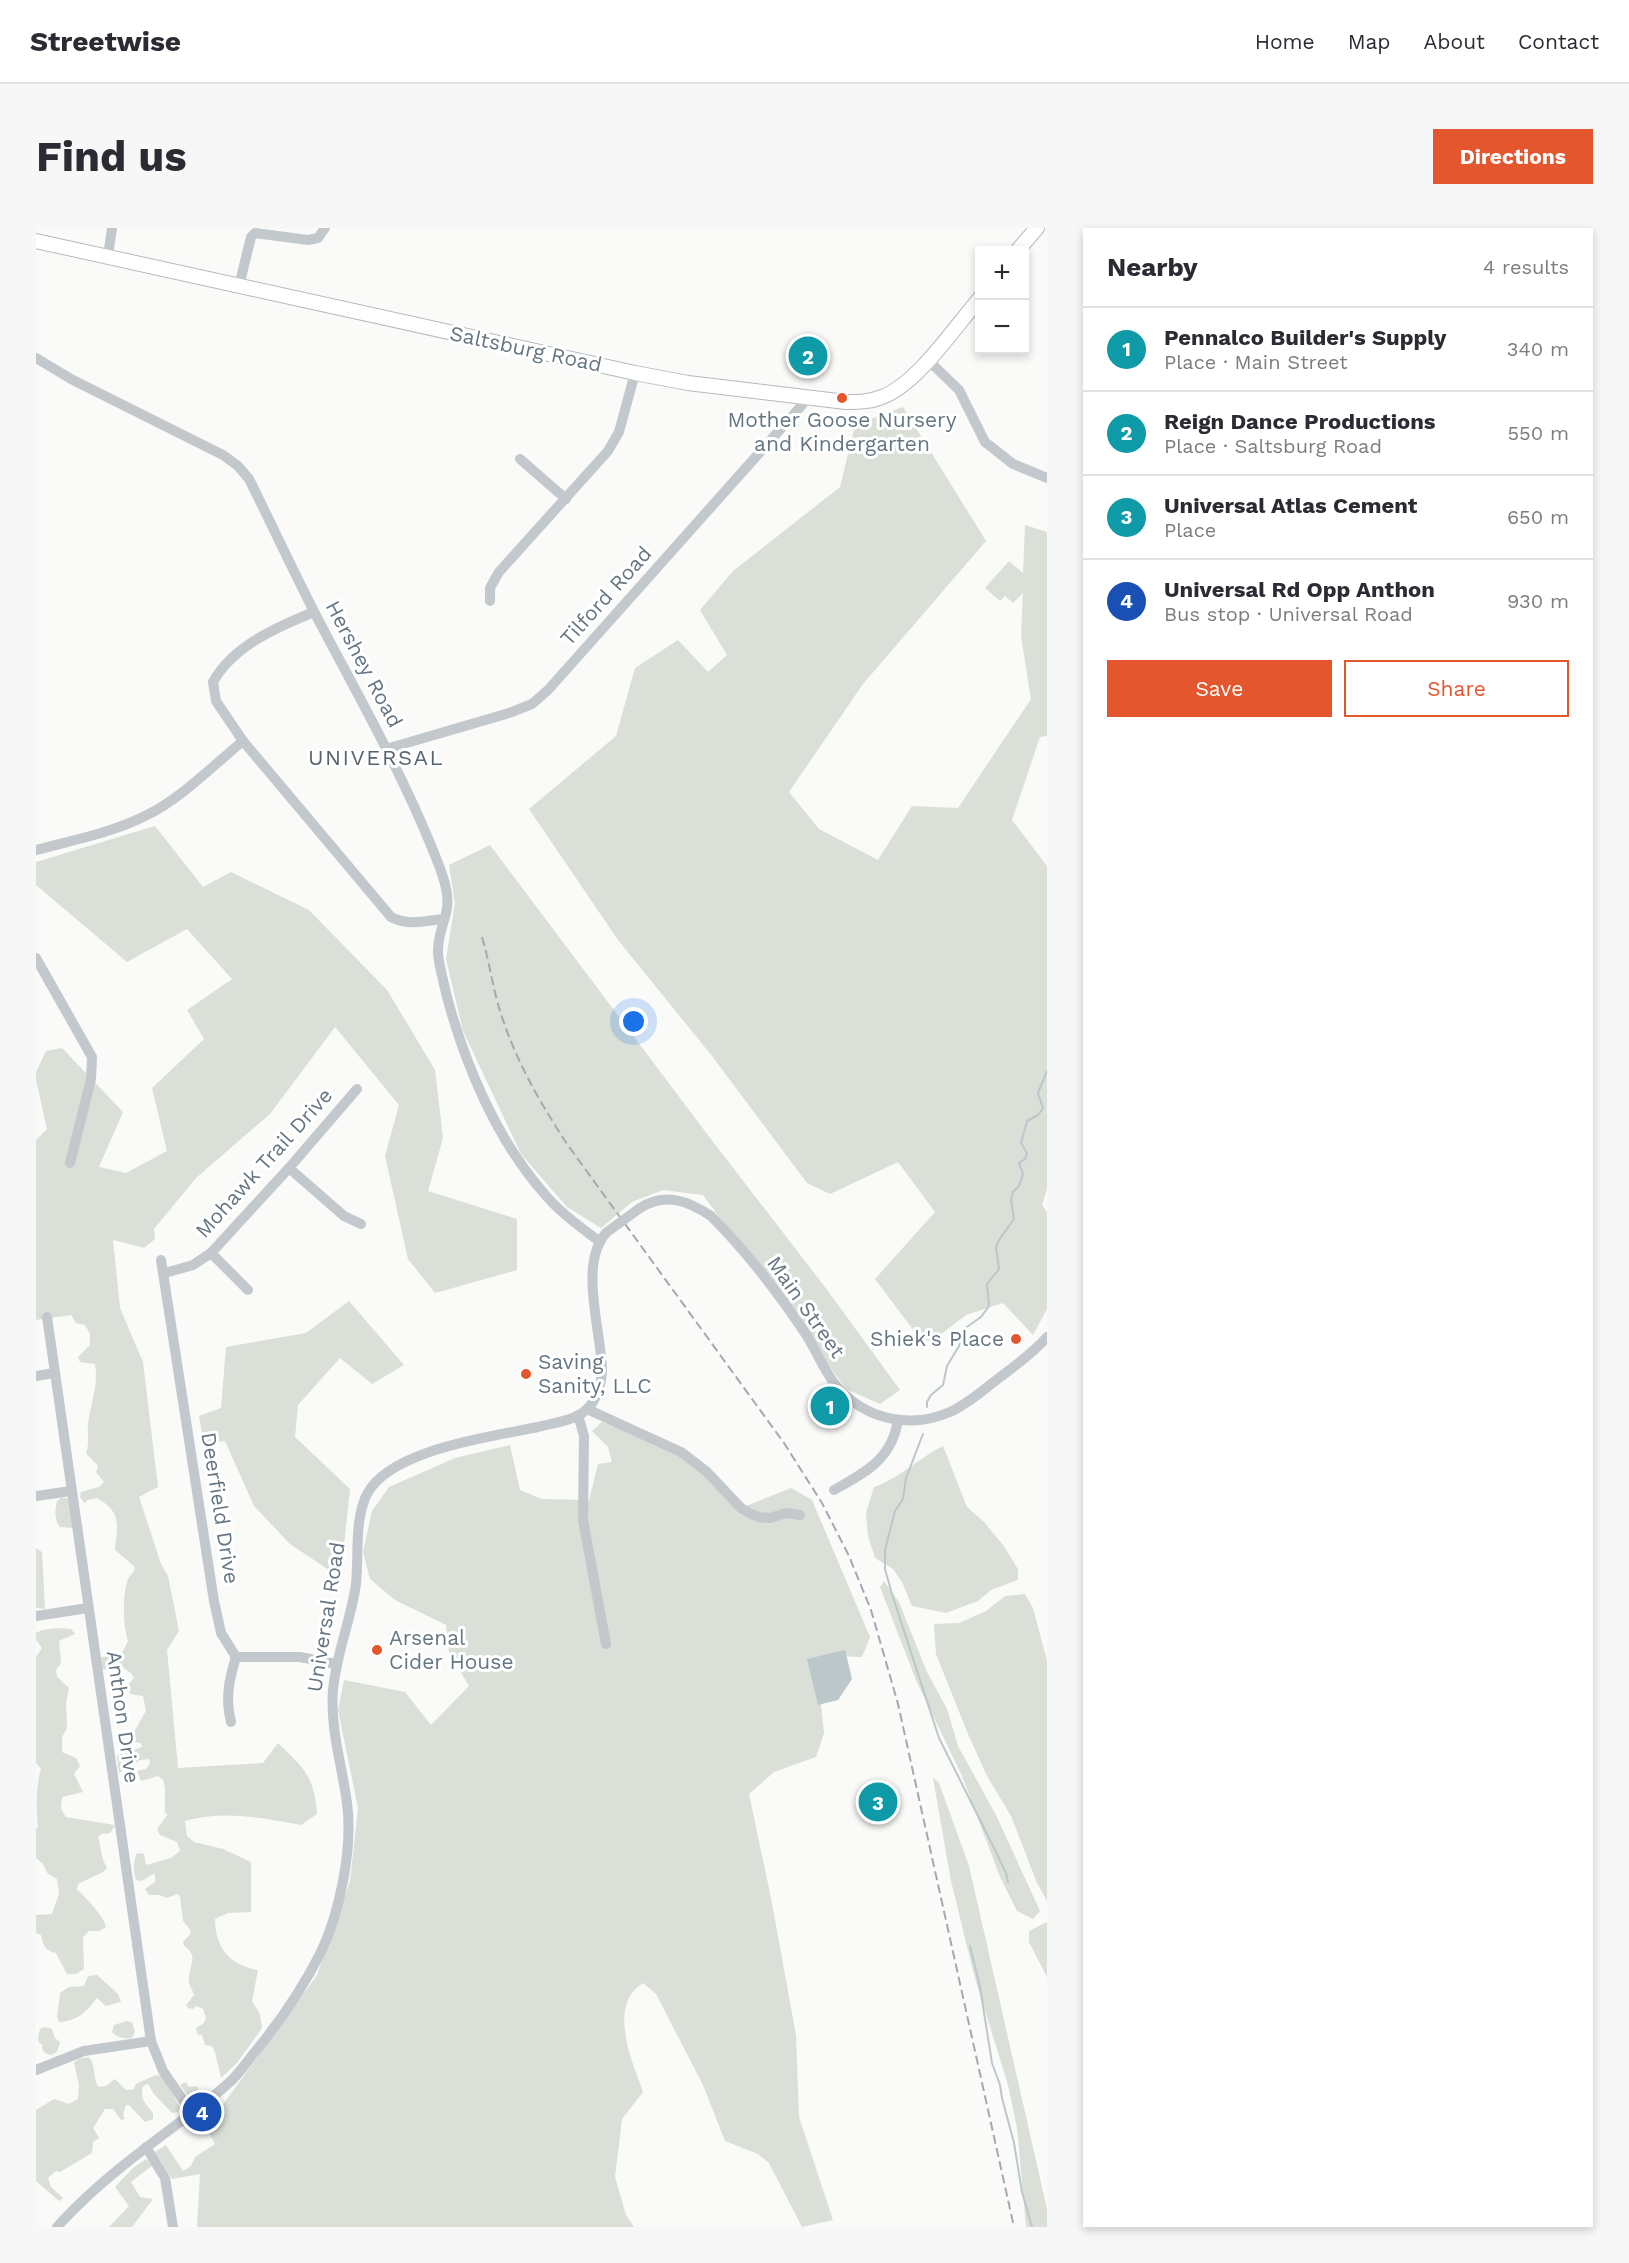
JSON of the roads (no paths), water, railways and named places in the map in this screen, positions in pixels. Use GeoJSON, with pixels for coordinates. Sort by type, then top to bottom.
{"type":"FeatureCollection","features":[{"type":"Feature","properties":{"kind":"main road"},"geometry":{"type":"LineString","coordinates":[[1021,246],[1037,228]]}},
{"type":"Feature","properties":{"kind":"main road","name":"Saltsburg Road"},"geometry":{"type":"LineString","coordinates":[[36,241],[634,373],[688,383],[846,402],[879,399],[906,383],[978,300]]}},
{"type":"Feature","properties":{"kind":"street"},"geometry":{"type":"LineString","coordinates":[[108,256],[112,228]]}},
{"type":"Feature","properties":{"kind":"street"},"geometry":{"type":"LineString","coordinates":[[238,286],[251,237],[255,233],[308,240],[318,238],[325,228]]}},
{"type":"Feature","properties":{"kind":"street","name":"Hershey Road"},"geometry":{"type":"LineString","coordinates":[[36,358],[71,380],[223,455],[249,479],[314,612],[386,749],[440,870],[447,904],[438,952],[444,982],[462,1045],[494,1119],[525,1171],[542,1192],[570,1219],[599,1242]]}},
{"type":"Feature","properties":{"kind":"street"},"geometry":{"type":"LineString","coordinates":[[928,360],[959,390],[985,442],[1013,464],[1047,478]]}},
{"type":"Feature","properties":{"kind":"street"},"geometry":{"type":"LineString","coordinates":[[490,601],[490,588],[499,572],[609,451],[620,432],[634,373]]}},
{"type":"Feature","properties":{"kind":"street","name":"Tilford Road"},"geometry":{"type":"LineString","coordinates":[[386,749],[509,713],[532,704],[548,690],[795,414],[806,397]]}},
{"type":"Feature","properties":{"kind":"street"},"geometry":{"type":"LineString","coordinates":[[520,459],[566,499]]}},
{"type":"Feature","properties":{"kind":"street"},"geometry":{"type":"LineString","coordinates":[[314,612],[293,620],[239,651],[224,666],[213,682],[216,701],[243,741],[390,917],[400,922],[413,923],[443,919]]}},
{"type":"Feature","properties":{"kind":"street"},"geometry":{"type":"LineString","coordinates":[[36,850],[103,833],[147,815],[172,800],[243,741]]}},
{"type":"Feature","properties":{"kind":"street"},"geometry":{"type":"LineString","coordinates":[[36,958],[92,1057],[91,1079],[70,1163]]}},
{"type":"Feature","properties":{"kind":"street","name":"Mohawk Trail Drive"},"geometry":{"type":"LineString","coordinates":[[165,1273],[193,1265],[211,1253],[357,1089]]}},
{"type":"Feature","properties":{"kind":"street"},"geometry":{"type":"LineString","coordinates":[[289,1168],[344,1216],[361,1224]]}},
{"type":"Feature","properties":{"kind":"street","name":"Main Street"},"geometry":{"type":"LineString","coordinates":[[599,1242],[607,1232],[640,1208],[655,1201],[679,1200],[698,1208],[711,1216],[774,1290],[804,1332],[837,1388],[870,1413],[898,1420],[908,1422],[951,1411],[1022,1361],[1047,1338]]}},
{"type":"Feature","properties":{"kind":"street"},"geometry":{"type":"LineString","coordinates":[[599,1242],[592,1265],[602,1351],[602,1377],[600,1386],[582,1412],[583,1520],[606,1644]]}},
{"type":"Feature","properties":{"kind":"street"},"geometry":{"type":"LineString","coordinates":[[211,1253],[248,1290]]}},
{"type":"Feature","properties":{"kind":"street","name":"Deerfield Drive"},"geometry":{"type":"LineString","coordinates":[[161,1260],[165,1273],[214,1601],[221,1634],[236,1657]]}},
{"type":"Feature","properties":{"kind":"street","name":"Anthon Drive"},"geometry":{"type":"LineString","coordinates":[[47,1317],[151,2041],[162,2069],[192,2113]]}},
{"type":"Feature","properties":{"kind":"street"},"geometry":{"type":"LineString","coordinates":[[36,1376],[54,1373]]}},
{"type":"Feature","properties":{"kind":"street"},"geometry":{"type":"LineString","coordinates":[[582,1412],[681,1452],[706,1471],[741,1508],[751,1514],[770,1518],[786,1513],[801,1515]]}},
{"type":"Feature","properties":{"kind":"street","name":"Universal Road"},"geometry":{"type":"LineString","coordinates":[[57,2227],[89,2194],[233,2079],[263,2043],[296,1996],[321,1951],[339,1899],[348,1824],[347,1803],[333,1716],[336,1664],[352,1609],[361,1514],[365,1497],[373,1484],[400,1463],[448,1446],[556,1423],[582,1412]]}},
{"type":"Feature","properties":{"kind":"street"},"geometry":{"type":"LineString","coordinates":[[834,1490],[880,1461],[888,1452],[894,1439],[898,1420]]}},
{"type":"Feature","properties":{"kind":"street"},"geometry":{"type":"LineString","coordinates":[[36,1496],[71,1491]]}},
{"type":"Feature","properties":{"kind":"street"},"geometry":{"type":"LineString","coordinates":[[36,1617],[87,1608]]}},
{"type":"Feature","properties":{"kind":"street"},"geometry":{"type":"LineString","coordinates":[[231,1722],[226,1704],[229,1680],[236,1657],[300,1656],[336,1664]]}},
{"type":"Feature","properties":{"kind":"street"},"geometry":{"type":"LineString","coordinates":[[37,2068],[84,2051],[151,2041]]}},
{"type":"Feature","properties":{"kind":"street"},"geometry":{"type":"LineString","coordinates":[[146,2147],[165,2178],[173,2227]]}},
{"type":"Feature","properties":{"kind":"waterway"},"geometry":{"type":"LineString","coordinates":[[927,1407],[931,1395],[943,1385],[947,1366],[959,1346],[964,1329],[981,1317],[989,1306],[987,1284],[999,1269],[996,1247],[1014,1219],[1011,1200],[1023,1174],[1019,1163],[1025,1159],[1027,1153],[1021,1143],[1027,1121],[1038,1115],[1043,1108],[1038,1093],[1047,1071]]}},
{"type":"Feature","properties":{"kind":"waterway"},"geometry":{"type":"LineString","coordinates":[[923,1434],[906,1478],[903,1499],[895,1511],[885,1550],[885,1569],[939,1738],[1006,1873],[1008,1882]]}},
{"type":"Feature","properties":{"kind":"waterway"},"geometry":{"type":"LineString","coordinates":[[970,1946],[980,1987],[992,2063],[1000,2085],[1014,2143],[1022,2192],[1032,2227]]}},
{"type":"Feature","properties":{"kind":"railway"},"geometry":{"type":"LineString","coordinates":[[482,937],[496,997],[508,1034],[522,1067],[548,1114],[567,1144],[784,1443],[822,1503],[849,1556],[871,1610],[898,1704],[1014,2227]]}},
{"type":"Feature","properties":{"kind":"place","name":"Reign Dance Productions"},"geometry":{"type":"Point","coordinates":[808,356]}},
{"type":"Feature","properties":{"kind":"place","name":"Mother Goose Nursery and Kindergarten"},"geometry":{"type":"Point","coordinates":[842,398]}},
{"type":"Feature","properties":{"kind":"place","name":"Shiek's Place"},"geometry":{"type":"Point","coordinates":[1016,1339]}},
{"type":"Feature","properties":{"kind":"place","name":"Saving Sanity, LLC"},"geometry":{"type":"Point","coordinates":[526,1374]}},
{"type":"Feature","properties":{"kind":"place","name":"Pennalco Builder's Supply"},"geometry":{"type":"Point","coordinates":[830,1406]}},
{"type":"Feature","properties":{"kind":"place","name":"Arsenal Cider House"},"geometry":{"type":"Point","coordinates":[377,1650]}},
{"type":"Feature","properties":{"kind":"place","name":"Universal Atlas Cement"},"geometry":{"type":"Point","coordinates":[878,1802]}},
{"type":"Feature","properties":{"kind":"place","name":"Universal Rd Opp Anthon"},"geometry":{"type":"Point","coordinates":[202,2112]}},
{"type":"Feature","properties":{"kind":"district","name":"UNIVERSAL"},"geometry":{"type":"Point","coordinates":[376,757]}}]}
